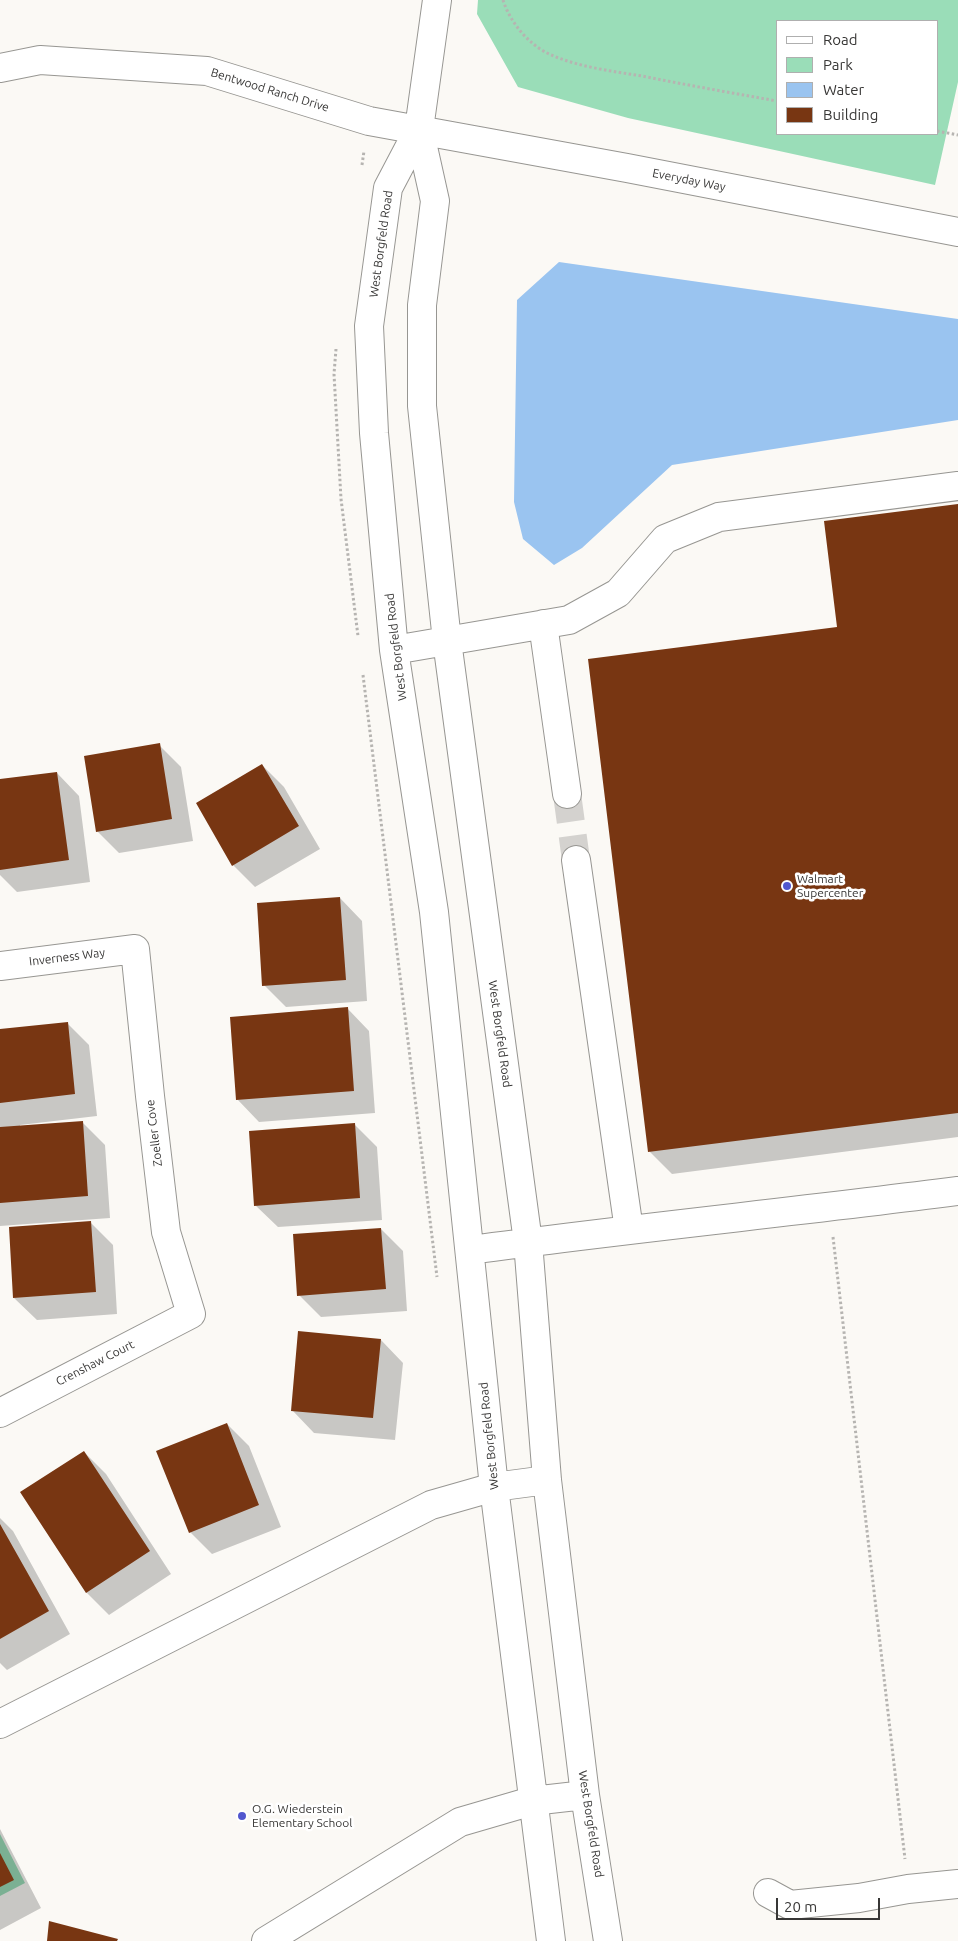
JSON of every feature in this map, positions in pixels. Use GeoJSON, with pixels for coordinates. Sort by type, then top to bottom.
{"type":"FeatureCollection","features":[{"type":"Feature","properties":{"kind":"street"},"geometry":{"type":"LineString","coordinates":[[419,129],[437,0]]}},
{"type":"Feature","properties":{"kind":"street","name":"Bentwood Ranch Drive"},"geometry":{"type":"LineString","coordinates":[[0,68],[40,60],[207,71],[369,121],[419,129]]}},
{"type":"Feature","properties":{"kind":"street","name":"Everyday Way"},"geometry":{"type":"LineString","coordinates":[[419,129],[958,232]]}},
{"type":"Feature","properties":{"kind":"street","name":"West Borgfeld Road"},"geometry":{"type":"LineString","coordinates":[[419,129],[435,201],[422,305],[422,406],[447,641],[528,1242],[547,1480],[585,1796],[608,1941]]}},
{"type":"Feature","properties":{"kind":"street","name":"West Borgfeld Road"},"geometry":{"type":"LineString","coordinates":[[419,129],[388,188],[369,326],[374,433],[394,650],[434,912],[494,1487],[551,1941]]}},
{"type":"Feature","properties":{"kind":"street"},"geometry":{"type":"LineString","coordinates":[[394,650],[569,620],[618,593],[665,539],[719,517],[958,486]]}},
{"type":"Feature","properties":{"kind":"street"},"geometry":{"type":"LineString","coordinates":[[543,624],[567,794]]}},
{"type":"Feature","properties":{"kind":"street"},"geometry":{"type":"LineString","coordinates":[[576,860],[629,1230]]}},
{"type":"Feature","properties":{"kind":"street","name":"Inverness Way"},"geometry":{"type":"LineString","coordinates":[[0,966],[135,948]]}},
{"type":"Feature","properties":{"kind":"street","name":"Zoeller Cove"},"geometry":{"type":"LineString","coordinates":[[135,948],[166,1232],[191,1314]]}},
{"type":"Feature","properties":{"kind":"street"},"geometry":{"type":"LineString","coordinates":[[470,1250],[830,1208],[958,1191]]}},
{"type":"Feature","properties":{"kind":"street","name":"Crenshaw Court"},"geometry":{"type":"LineString","coordinates":[[0,1413],[191,1314]]}},
{"type":"Feature","properties":{"kind":"street"},"geometry":{"type":"LineString","coordinates":[[0,1724],[431,1505],[494,1487],[547,1480]]}},
{"type":"Feature","properties":{"kind":"street"},"geometry":{"type":"LineString","coordinates":[[279,1937],[460,1822],[532,1800],[585,1796]]}},
{"type":"Feature","properties":{"kind":"street"},"geometry":{"type":"LineString","coordinates":[[768,1893],[790,1905],[958,1884]]}},
{"type":"Feature","properties":{"kind":"path"},"geometry":{"type":"LineString","coordinates":[[503,0],[518,28],[530,41],[548,53],[574,63],[776,101]]}},
{"type":"Feature","properties":{"kind":"path"},"geometry":{"type":"LineString","coordinates":[[938,131],[958,135]]}},
{"type":"Feature","properties":{"kind":"path"},"geometry":{"type":"LineString","coordinates":[[830,1208],[908,1889]]}},
{"type":"Feature","properties":{"kind":"green space"},"geometry":{"type":"Polygon","coordinates":[[[478,0],[958,0],[958,82],[935,185],[628,118],[518,87],[477,14],[478,0]]]}},
{"type":"Feature","properties":{"kind":"green space"},"geometry":{"type":"Polygon","coordinates":[[[0,1834],[25,1883],[0,1896],[0,1834]]]}},
{"type":"Feature","properties":{"kind":"water"},"geometry":{"type":"Polygon","coordinates":[[[559,262],[958,319],[958,420],[672,465],[582,548],[554,565],[523,539],[514,502],[517,300],[559,262]]]}},
{"type":"Feature","properties":{"kind":"building","name":"Walmart Supercenter"},"geometry":{"type":"Polygon","coordinates":[[[958,504],[958,1113],[648,1152],[588,659],[837,627],[824,521],[958,504]]]}},
{"type":"Feature","properties":{"kind":"building"},"geometry":{"type":"Polygon","coordinates":[[[160,743],[172,819],[96,832],[84,756],[160,743]]]}},
{"type":"Feature","properties":{"kind":"building"},"geometry":{"type":"Polygon","coordinates":[[[262,764],[299,826],[232,866],[196,803],[262,764]]]}},
{"type":"Feature","properties":{"kind":"building"},"geometry":{"type":"Polygon","coordinates":[[[57,772],[69,860],[0,870],[0,779],[57,772]]]}},
{"type":"Feature","properties":{"kind":"building"},"geometry":{"type":"Polygon","coordinates":[[[340,897],[346,980],[262,986],[257,903],[340,897]]]}},
{"type":"Feature","properties":{"kind":"building"},"geometry":{"type":"Polygon","coordinates":[[[348,1007],[354,1091],[236,1100],[230,1017],[348,1007]]]}},
{"type":"Feature","properties":{"kind":"building"},"geometry":{"type":"Polygon","coordinates":[[[68,1022],[75,1094],[0,1103],[0,1029],[68,1022]]]}},
{"type":"Feature","properties":{"kind":"building"},"geometry":{"type":"Polygon","coordinates":[[[83,1121],[88,1196],[0,1203],[0,1127],[83,1121]]]}},
{"type":"Feature","properties":{"kind":"building"},"geometry":{"type":"Polygon","coordinates":[[[355,1123],[360,1198],[254,1206],[249,1131],[355,1123]]]}},
{"type":"Feature","properties":{"kind":"building"},"geometry":{"type":"Polygon","coordinates":[[[91,1221],[96,1292],[13,1298],[9,1227],[91,1221]]]}},
{"type":"Feature","properties":{"kind":"building"},"geometry":{"type":"Polygon","coordinates":[[[381,1228],[386,1289],[297,1296],[293,1234],[381,1228]]]}},
{"type":"Feature","properties":{"kind":"building"},"geometry":{"type":"Polygon","coordinates":[[[298,1331],[381,1339],[373,1418],[291,1411],[298,1331]]]}},
{"type":"Feature","properties":{"kind":"building"},"geometry":{"type":"Polygon","coordinates":[[[227,1423],[259,1505],[189,1533],[156,1451],[227,1423]]]}},
{"type":"Feature","properties":{"kind":"building"},"geometry":{"type":"Polygon","coordinates":[[[84,1451],[150,1551],[86,1593],[20,1492],[84,1451]]]}},
{"type":"Feature","properties":{"kind":"building"},"geometry":{"type":"Polygon","coordinates":[[[0,1524],[49,1611],[0,1639],[0,1524]]]}},
{"type":"Feature","properties":{"kind":"building"},"geometry":{"type":"Polygon","coordinates":[[[0,1853],[14,1880],[0,1887],[0,1853]]]}},
{"type":"Feature","properties":{"kind":"building"},"geometry":{"type":"Polygon","coordinates":[[[49,1921],[118,1939],[117,1941],[47,1941],[49,1921]]]}},
{"type":"Feature","properties":{"kind":"tunnel"},"geometry":{"type":"LineString","coordinates":[[567,794],[576,860]]}},
{"type":"Feature","properties":{"kind":"place","name":"Walmart Supercenter"},"geometry":{"type":"Point","coordinates":[787,886]}},
{"type":"Feature","properties":{"kind":"place","name":"O.G. Wiederstein Elementary School"},"geometry":{"type":"Point","coordinates":[242,1816]}}]}
